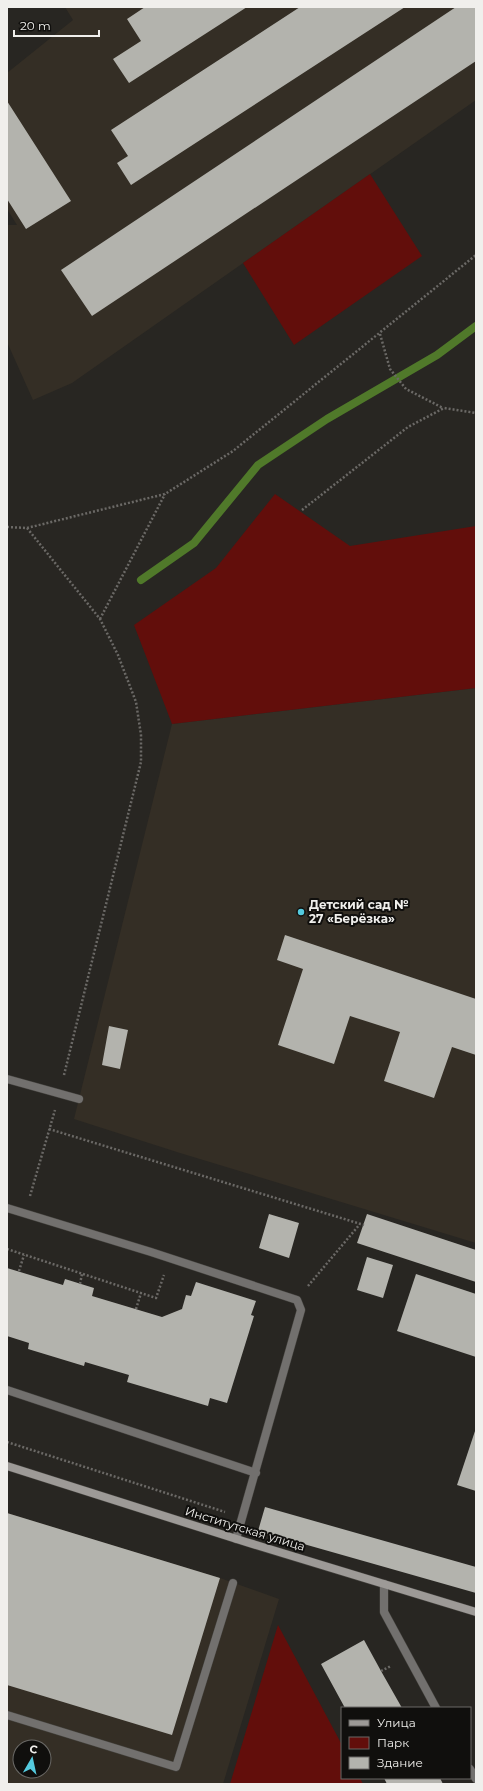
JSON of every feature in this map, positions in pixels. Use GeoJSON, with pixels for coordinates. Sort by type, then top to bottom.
{"type":"FeatureCollection","features":[{"type":"Feature","properties":{"kind":"street","name":"Институтская улица"},"geometry":{"type":"LineString","coordinates":[[7,1466],[236,1539],[476,1612]]}},
{"type":"Feature","properties":{"kind":"lane"},"geometry":{"type":"LineString","coordinates":[[7,1079],[79,1099]]}},
{"type":"Feature","properties":{"kind":"lane"},"geometry":{"type":"LineString","coordinates":[[7,1208],[151,1252],[297,1300],[301,1310],[256,1473],[236,1539]]}},
{"type":"Feature","properties":{"kind":"lane"},"geometry":{"type":"LineString","coordinates":[[7,1390],[256,1473]]}},
{"type":"Feature","properties":{"kind":"lane"},"geometry":{"type":"LineString","coordinates":[[7,1715],[176,1767],[233,1583]]}},
{"type":"Feature","properties":{"kind":"lane"},"geometry":{"type":"LineString","coordinates":[[384,1584],[384,1612],[435,1707]]}},
{"type":"Feature","properties":{"kind":"path"},"geometry":{"type":"LineString","coordinates":[[7,527],[27,528],[165,494],[233,450],[380,334],[476,255]]}},
{"type":"Feature","properties":{"kind":"path"},"geometry":{"type":"LineString","coordinates":[[380,334],[390,368],[406,389],[444,408],[476,413]]}},
{"type":"Feature","properties":{"kind":"path"},"geometry":{"type":"LineString","coordinates":[[302,510],[408,427],[444,408]]}},
{"type":"Feature","properties":{"kind":"path"},"geometry":{"type":"LineString","coordinates":[[100,619],[165,494]]}},
{"type":"Feature","properties":{"kind":"path"},"geometry":{"type":"LineString","coordinates":[[25,1214],[59,1093],[141,762],[141,735],[136,702],[118,655],[100,619],[27,528]]}},
{"type":"Feature","properties":{"kind":"path"},"geometry":{"type":"LineString","coordinates":[[49,1129],[364,1225]]}},
{"type":"Feature","properties":{"kind":"path"},"geometry":{"type":"LineString","coordinates":[[297,1300],[360,1224]]}},
{"type":"Feature","properties":{"kind":"path"},"geometry":{"type":"LineString","coordinates":[[7,1249],[156,1298],[164,1273]]}},
{"type":"Feature","properties":{"kind":"path"},"geometry":{"type":"LineString","coordinates":[[18,1272],[24,1255]]}},
{"type":"Feature","properties":{"kind":"path"},"geometry":{"type":"LineString","coordinates":[[80,1284],[82,1274]]}},
{"type":"Feature","properties":{"kind":"path"},"geometry":{"type":"LineString","coordinates":[[136,1309],[141,1293]]}},
{"type":"Feature","properties":{"kind":"path"},"geometry":{"type":"LineString","coordinates":[[7,1442],[243,1517]]}},
{"type":"Feature","properties":{"kind":"shaded area"},"geometry":{"type":"Polygon","coordinates":[[[65,7],[476,7],[476,100],[72,383],[33,400],[7,342],[7,225],[17,225],[7,209],[7,73],[73,20],[65,7]]]}},
{"type":"Feature","properties":{"kind":"shaded area","name":"Детский сад № 27 «Берёзка»"},"geometry":{"type":"Polygon","coordinates":[[[476,688],[476,1243],[180,1153],[74,1119],[172,724],[476,688]]]}},
{"type":"Feature","properties":{"kind":"shaded area"},"geometry":{"type":"Polygon","coordinates":[[[7,1513],[220,1578],[279,1599],[223,1784],[7,1784],[7,1513]]]}},
{"type":"Feature","properties":{"kind":"green space"},"geometry":{"type":"Polygon","coordinates":[[[370,174],[422,256],[294,345],[243,263],[370,174]]]}},
{"type":"Feature","properties":{"kind":"green space"},"geometry":{"type":"Polygon","coordinates":[[[275,494],[350,546],[476,526],[476,688],[172,724],[134,625],[216,568],[275,494]]]}},
{"type":"Feature","properties":{"kind":"green space"},"geometry":{"type":"Polygon","coordinates":[[[278,1625],[341,1743],[341,1779],[360,1779],[363,1784],[230,1784],[278,1625]]]}},
{"type":"Feature","properties":{"kind":"building"},"geometry":{"type":"Polygon","coordinates":[[[145,7],[247,7],[129,83],[113,59],[141,41],[127,19],[145,7]]]}},
{"type":"Feature","properties":{"kind":"building"},"geometry":{"type":"Polygon","coordinates":[[[300,7],[405,7],[131,185],[117,163],[128,156],[111,130],[300,7]]]}},
{"type":"Feature","properties":{"kind":"building"},"geometry":{"type":"Polygon","coordinates":[[[456,7],[476,7],[476,61],[92,316],[61,270],[456,7]]]}},
{"type":"Feature","properties":{"kind":"building"},"geometry":{"type":"Polygon","coordinates":[[[7,101],[71,201],[26,229],[7,199],[7,101]]]}},
{"type":"Feature","properties":{"kind":"building"},"geometry":{"type":"Polygon","coordinates":[[[285,935],[476,999],[476,1055],[452,1047],[434,1098],[384,1081],[400,1032],[350,1016],[334,1064],[278,1045],[303,969],[277,960],[285,935]]]}},
{"type":"Feature","properties":{"kind":"building"},"geometry":{"type":"Polygon","coordinates":[[[109,1026],[128,1030],[120,1069],[102,1065],[109,1026]]]}},
{"type":"Feature","properties":{"kind":"building"},"geometry":{"type":"Polygon","coordinates":[[[269,1214],[299,1223],[289,1258],[259,1248],[269,1214]]]}},
{"type":"Feature","properties":{"kind":"building"},"geometry":{"type":"Polygon","coordinates":[[[367,1214],[476,1250],[476,1282],[357,1243],[367,1214]]]}},
{"type":"Feature","properties":{"kind":"building"},"geometry":{"type":"Polygon","coordinates":[[[367,1257],[393,1265],[383,1298],[357,1290],[367,1257]]]}},
{"type":"Feature","properties":{"kind":"building"},"geometry":{"type":"Polygon","coordinates":[[[7,1268],[63,1285],[65,1279],[94,1288],[92,1296],[162,1317],[182,1309],[186,1295],[191,1296],[196,1282],[256,1301],[251,1315],[254,1316],[227,1403],[210,1398],[208,1406],[127,1382],[129,1375],[85,1362],[84,1366],[28,1349],[29,1343],[7,1336],[7,1268]]]}},
{"type":"Feature","properties":{"kind":"building"},"geometry":{"type":"Polygon","coordinates":[[[416,1274],[476,1294],[476,1357],[397,1331],[416,1274]]]}},
{"type":"Feature","properties":{"kind":"building"},"geometry":{"type":"Polygon","coordinates":[[[476,1428],[476,1491],[457,1485],[476,1428]]]}},
{"type":"Feature","properties":{"kind":"building"},"geometry":{"type":"Polygon","coordinates":[[[265,1507],[476,1567],[476,1593],[258,1531],[265,1507]]]}},
{"type":"Feature","properties":{"kind":"building"},"geometry":{"type":"Polygon","coordinates":[[[7,1513],[220,1578],[172,1735],[7,1685],[7,1513]]]}},
{"type":"Feature","properties":{"kind":"building"},"geometry":{"type":"Polygon","coordinates":[[[364,1640],[401,1707],[344,1707],[321,1664],[364,1640]]]}},
{"type":"Feature","properties":{"kind":"building"},"geometry":{"type":"Polygon","coordinates":[[[384,1779],[440,1779],[443,1784],[387,1784],[384,1779]]]}},
{"type":"Feature","properties":{"kind":"waterway"},"geometry":{"type":"LineString","coordinates":[[141,580],[194,543],[258,465],[327,419],[437,355],[476,326]]}},
{"type":"Feature","properties":{"kind":"place","name":"Детский сад № 27 «Берёзка»"},"geometry":{"type":"Point","coordinates":[301,912]}}]}
